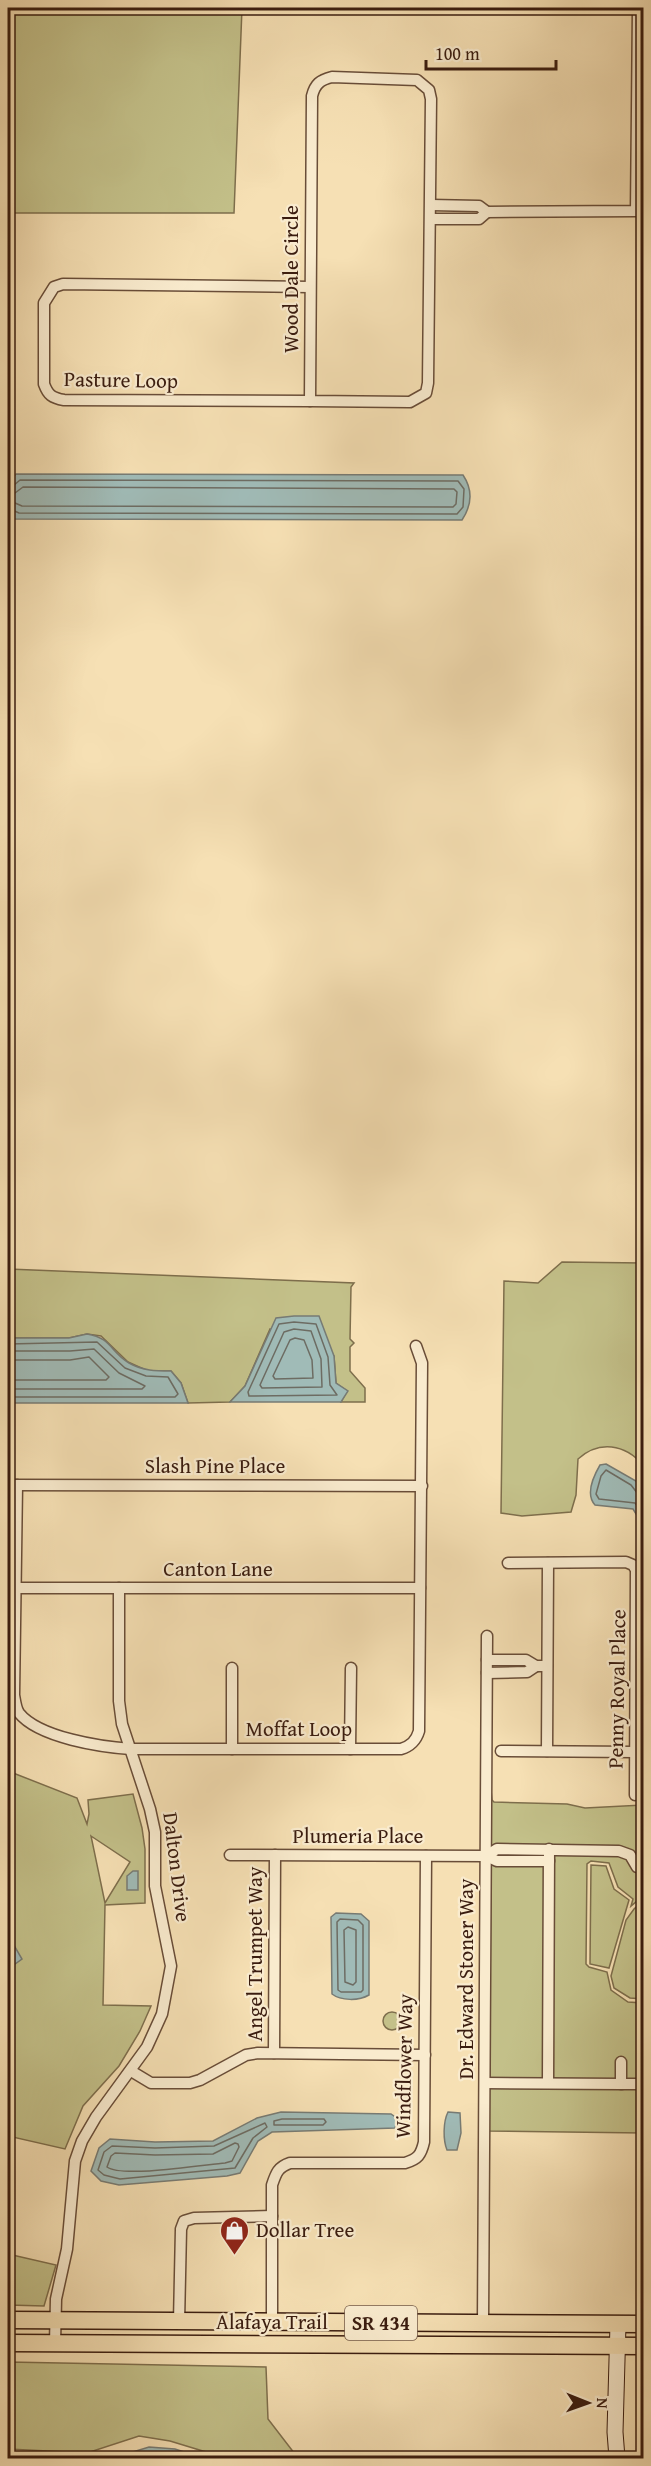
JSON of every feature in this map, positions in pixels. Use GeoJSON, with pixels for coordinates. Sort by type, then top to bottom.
{"type":"FeatureCollection","features":[{"type":"Feature","properties":{"kind":"main road","name":"Alafaya Trail"},"geometry":{"type":"LineString","coordinates":[[8,2320],[644,2324]]}},
{"type":"Feature","properties":{"kind":"main road"},"geometry":{"type":"LineString","coordinates":[[162,2344],[215,2333],[260,2333],[267,2331],[272,2322]]}},
{"type":"Feature","properties":{"kind":"main road"},"geometry":{"type":"LineString","coordinates":[[283,2345],[294,2335],[349,2333],[391,2323]]}},
{"type":"Feature","properties":{"kind":"main road","name":"Alafaya Trail"},"geometry":{"type":"LineString","coordinates":[[8,2343],[644,2346]]}},
{"type":"Feature","properties":{"kind":"street"},"geometry":{"type":"LineString","coordinates":[[431,205],[478,206],[487,212],[636,211],[638,8]]}},
{"type":"Feature","properties":{"kind":"street","name":"Wood Dale Circle"},"geometry":{"type":"LineString","coordinates":[[332,77],[408,79],[417,80],[429,90],[431,99],[431,219],[429,374],[426,393],[411,402],[310,401],[312,96],[314,87],[322,80],[332,77]]}},
{"type":"Feature","properties":{"kind":"street"},"geometry":{"type":"LineString","coordinates":[[459,205],[459,219]]}},
{"type":"Feature","properties":{"kind":"street"},"geometry":{"type":"LineString","coordinates":[[431,219],[479,219],[487,212]]}},
{"type":"Feature","properties":{"kind":"street","name":"Pasture Loop"},"geometry":{"type":"LineString","coordinates":[[310,287],[63,284],[54,287],[44,303],[44,384],[47,393],[54,399],[310,401]]}},
{"type":"Feature","properties":{"kind":"street","name":"Moffat Loop"},"geometry":{"type":"LineString","coordinates":[[12,1485],[15,1588],[14,1695],[18,1712],[36,1725],[70,1739],[100,1746],[131,1749],[401,1749],[408,1747],[417,1740],[419,1731],[422,1363],[416,1346]]}},
{"type":"Feature","properties":{"kind":"street","name":"Slash Pine Place"},"geometry":{"type":"LineString","coordinates":[[12,1485],[422,1486]]}},
{"type":"Feature","properties":{"kind":"street","name":"Penny Royal Place"},"geometry":{"type":"LineString","coordinates":[[508,1563],[626,1562],[633,1565],[636,1570],[635,1796]]}},
{"type":"Feature","properties":{"kind":"street"},"geometry":{"type":"LineString","coordinates":[[547,1751],[542,1666],[548,1563]]}},
{"type":"Feature","properties":{"kind":"street","name":"Canton Lane"},"geometry":{"type":"LineString","coordinates":[[15,1588],[420,1588]]}},
{"type":"Feature","properties":{"kind":"street","name":"Dalton Drive"},"geometry":{"type":"LineString","coordinates":[[55,2343],[56,2299],[67,2249],[75,2161],[82,2140],[96,2117],[147,2047],[162,2014],[171,1966],[155,1886],[155,1832],[150,1809],[122,1724],[118,1701],[119,1588]]}},
{"type":"Feature","properties":{"kind":"street","name":"Dr. Edward Stoner Way"},"geometry":{"type":"LineString","coordinates":[[483,2323],[487,1636]]}},
{"type":"Feature","properties":{"kind":"street"},"geometry":{"type":"LineString","coordinates":[[487,1660],[516,1660],[542,1666]]}},
{"type":"Feature","properties":{"kind":"street"},"geometry":{"type":"LineString","coordinates":[[516,1660],[516,1672]]}},
{"type":"Feature","properties":{"kind":"street"},"geometry":{"type":"LineString","coordinates":[[487,1672],[527,1672],[542,1666]]}},
{"type":"Feature","properties":{"kind":"street"},"geometry":{"type":"LineString","coordinates":[[232,1668],[232,1749]]}},
{"type":"Feature","properties":{"kind":"street"},"geometry":{"type":"LineString","coordinates":[[350,1749],[351,1668]]}},
{"type":"Feature","properties":{"kind":"street"},"geometry":{"type":"LineString","coordinates":[[501,1751],[635,1752]]}},
{"type":"Feature","properties":{"kind":"street","name":"Plumeria Place"},"geometry":{"type":"LineString","coordinates":[[231,1855],[486,1856],[497,1861],[518,1855],[619,1851],[630,1855],[638,1867]]}},
{"type":"Feature","properties":{"kind":"street"},"geometry":{"type":"LineString","coordinates":[[548,2083],[549,1855]]}},
{"type":"Feature","properties":{"kind":"street","name":"Angel Trumpet Way"},"geometry":{"type":"LineString","coordinates":[[274,2053],[275,1856]]}},
{"type":"Feature","properties":{"kind":"street","name":"Windflower Way"},"geometry":{"type":"LineString","coordinates":[[272,2322],[272,2185],[281,2166],[290,2163],[405,2163],[416,2160],[421,2153],[424,2142],[426,1856]]}},
{"type":"Feature","properties":{"kind":"street"},"geometry":{"type":"LineString","coordinates":[[131,2071],[151,2083],[190,2083],[246,2055],[274,2053],[425,2055]]}},
{"type":"Feature","properties":{"kind":"street"},"geometry":{"type":"LineString","coordinates":[[621,2062],[621,2084]]}},
{"type":"Feature","properties":{"kind":"street"},"geometry":{"type":"LineString","coordinates":[[484,2083],[637,2084]]}},
{"type":"Feature","properties":{"kind":"street"},"geometry":{"type":"LineString","coordinates":[[179,2322],[181,2229],[184,2222],[194,2218],[272,2216]]}},
{"type":"Feature","properties":{"kind":"street"},"geometry":{"type":"LineString","coordinates":[[617,2458],[615,2432],[618,2324]]}},
{"type":"Feature","properties":{"kind":"shaded area"},"geometry":{"type":"Polygon","coordinates":[[[8,8],[242,8],[234,213],[8,213],[8,8]]]}},
{"type":"Feature","properties":{"kind":"shaded area"},"geometry":{"type":"Polygon","coordinates":[[[643,8],[644,221],[641,221],[643,8]]]}},
{"type":"Feature","properties":{"kind":"shaded area"},"geometry":{"type":"Polygon","coordinates":[[[562,1262],[643,1263],[643,1465],[620,1449],[603,1447],[594,1449],[578,1459],[576,1495],[571,1512],[522,1516],[501,1513],[504,1281],[538,1283],[562,1262]]]}},
{"type":"Feature","properties":{"kind":"shaded area"},"geometry":{"type":"Polygon","coordinates":[[[8,1269],[354,1283],[351,1287],[350,1339],[354,1343],[350,1347],[350,1371],[365,1388],[365,1402],[341,1402],[347,1391],[336,1383],[334,1356],[270,1329],[245,1386],[230,1402],[188,1403],[181,1383],[171,1371],[148,1371],[128,1362],[101,1336],[87,1334],[69,1338],[8,1338],[8,1269]]]}},
{"type":"Feature","properties":{"kind":"shaded area"},"geometry":{"type":"Polygon","coordinates":[[[8,1771],[77,1798],[87,1824],[88,1800],[133,1794],[145,1849],[145,1903],[105,1905],[103,2005],[151,2006],[140,2031],[119,2066],[83,2106],[65,2149],[8,2136],[8,1771]],[[91,1836],[105,1903],[130,1862],[91,1836]]]}},
{"type":"Feature","properties":{"kind":"shaded area"},"geometry":{"type":"Polygon","coordinates":[[[491,1790],[494,1802],[567,1804],[585,1808],[643,1805],[643,1896],[631,1906],[633,1899],[618,1887],[609,1863],[591,1861],[587,1864],[586,1964],[607,1972],[611,1990],[628,2002],[643,2003],[643,2133],[489,2131],[491,1863],[523,1865],[522,1845],[491,1847],[491,1790]]]}},
{"type":"Feature","properties":{"kind":"shaded area"},"geometry":{"type":"Polygon","coordinates":[[[591,1865],[606,1866],[614,1889],[629,1900],[609,1968],[590,1964],[591,1865]]]}},
{"type":"Feature","properties":{"kind":"shaded area"},"geometry":{"type":"Polygon","coordinates":[[[643,1901],[643,1999],[630,1998],[614,1988],[611,1976],[626,1920],[643,1901]]]}},
{"type":"Feature","properties":{"kind":"shaded area"},"geometry":{"type":"Polygon","coordinates":[[[388,2012],[396,2012],[401,2017],[399,2028],[388,2030],[383,2025],[383,2017],[388,2012]]]}},
{"type":"Feature","properties":{"kind":"shaded area"},"geometry":{"type":"Polygon","coordinates":[[[8,2254],[56,2265],[44,2306],[8,2305],[8,2254]]]}},
{"type":"Feature","properties":{"kind":"shaded area"},"geometry":{"type":"Polygon","coordinates":[[[8,2362],[266,2367],[268,2419],[298,2458],[215,2458],[206,2452],[170,2441],[139,2436],[87,2453],[8,2449],[8,2362]]]}},
{"type":"Feature","properties":{"kind":"water"},"geometry":{"type":"Polygon","coordinates":[[[16,474],[463,475],[470,498],[468,509],[462,520],[15,519],[8,511],[8,483],[16,474]]]}},
{"type":"Feature","properties":{"kind":"water"},"geometry":{"type":"Polygon","coordinates":[[[319,1316],[334,1356],[336,1383],[348,1391],[341,1402],[230,1402],[245,1386],[276,1318],[319,1316]]]}},
{"type":"Feature","properties":{"kind":"water"},"geometry":{"type":"Polygon","coordinates":[[[87,1334],[106,1342],[123,1359],[134,1366],[150,1370],[171,1371],[181,1383],[188,1403],[8,1403],[8,1338],[69,1338],[87,1334]]]}},
{"type":"Feature","properties":{"kind":"water"},"geometry":{"type":"Polygon","coordinates":[[[606,1464],[636,1481],[642,1490],[643,1547],[638,1517],[633,1509],[595,1505],[592,1501],[590,1491],[593,1480],[600,1465],[606,1464]]]}},
{"type":"Feature","properties":{"kind":"water"},"geometry":{"type":"Polygon","coordinates":[[[133,1871],[138,1871],[138,1890],[127,1890],[127,1876],[133,1871]]]}},
{"type":"Feature","properties":{"kind":"water"},"geometry":{"type":"Polygon","coordinates":[[[336,1913],[361,1914],[369,1921],[369,1995],[365,1997],[345,1999],[332,1994],[331,1917],[336,1913]]]}},
{"type":"Feature","properties":{"kind":"water"},"geometry":{"type":"Polygon","coordinates":[[[8,1939],[11,1940],[22,1959],[8,1969],[8,1939]]]}},
{"type":"Feature","properties":{"kind":"water"},"geometry":{"type":"Polygon","coordinates":[[[281,2112],[391,2114],[398,2119],[395,2128],[272,2132],[258,2141],[240,2173],[227,2176],[119,2185],[101,2181],[91,2171],[99,2148],[110,2139],[155,2142],[213,2141],[257,2118],[281,2112]]]}},
{"type":"Feature","properties":{"kind":"water"},"geometry":{"type":"Polygon","coordinates":[[[448,2112],[460,2113],[461,2133],[457,2150],[447,2150],[446,2146],[444,2126],[448,2112]]]}},
{"type":"Feature","properties":{"kind":"water"},"geometry":{"type":"Polygon","coordinates":[[[149,2447],[175,2449],[203,2458],[113,2458],[149,2447]]]}},
{"type":"Feature","properties":{"kind":"place","name":"Dollar Tree"},"geometry":{"type":"Point","coordinates":[235,2256]}}]}
